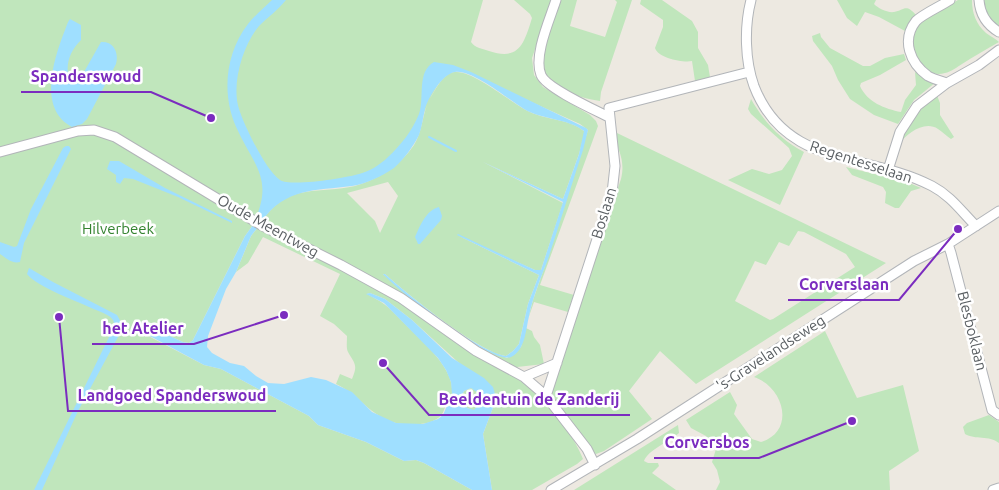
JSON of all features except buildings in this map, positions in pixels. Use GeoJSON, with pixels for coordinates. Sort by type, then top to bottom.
{"type":"FeatureCollection","features":[{"type":"Feature","properties":{"kind":"street"},"geometry":{"type":"LineString","coordinates":[[556,0],[542,43],[539,67],[541,77],[564,94],[609,117],[609,108],[749,72]]}},
{"type":"Feature","properties":{"kind":"street","name":"Regentesselaan"},"geometry":{"type":"LineString","coordinates":[[751,0],[747,29],[749,72],[766,110],[786,132],[808,146],[834,156],[888,170],[932,186],[949,197],[976,226]]}},
{"type":"Feature","properties":{"kind":"street"},"geometry":{"type":"LineString","coordinates":[[947,83],[930,77],[916,66],[909,51],[908,42],[911,30],[917,20],[950,0]]}},
{"type":"Feature","properties":{"kind":"street"},"geometry":{"type":"LineString","coordinates":[[979,0],[982,14],[988,24],[999,32]]}},
{"type":"Feature","properties":{"kind":"street"},"geometry":{"type":"LineString","coordinates":[[888,170],[900,132],[917,106],[947,83],[979,65],[999,50]]}},
{"type":"Feature","properties":{"kind":"street","name":"Boslaan"},"geometry":{"type":"LineString","coordinates":[[546,396],[612,193],[615,166],[609,117]]}},
{"type":"Feature","properties":{"kind":"street","name":"Oude Meentweg"},"geometry":{"type":"LineString","coordinates":[[0,152],[78,131],[98,130],[107,133],[261,225],[341,265],[401,298],[476,351],[524,377],[546,396],[587,449],[595,465]]}},
{"type":"Feature","properties":{"kind":"street","name":"'s-Gravelandseweg"},"geometry":{"type":"LineString","coordinates":[[551,490],[595,465],[914,261],[948,244],[999,211]]}},
{"type":"Feature","properties":{"kind":"street","name":"Blesboklaan"},"geometry":{"type":"LineString","coordinates":[[948,244],[992,410],[999,415]]}},
{"type":"Feature","properties":{"kind":"street"},"geometry":{"type":"LineString","coordinates":[[524,377],[557,363]]}},
{"type":"Feature","properties":{"kind":"street"},"geometry":{"type":"LineString","coordinates":[[993,490],[999,488]]}},
{"type":"Feature","properties":{"kind":"green space","name":"Hilverbeek"},"geometry":{"type":"Polygon","coordinates":[[[0,0],[483,0],[471,42],[482,49],[499,54],[507,54],[514,52],[523,43],[532,18],[514,0],[552,0],[532,58],[534,75],[543,87],[590,115],[598,126],[540,285],[574,295],[568,312],[534,302],[528,319],[588,130],[580,124],[463,71],[446,70],[429,100],[446,75],[455,72],[463,73],[472,76],[530,112],[566,122],[585,132],[563,199],[483,162],[563,203],[541,270],[535,270],[457,235],[539,275],[528,304],[519,344],[506,356],[479,345],[444,321],[383,274],[425,309],[471,343],[507,358],[521,347],[526,328],[532,331],[540,345],[544,364],[517,367],[524,380],[553,409],[571,435],[583,459],[532,490],[492,490],[483,434],[494,405],[459,363],[412,320],[385,299],[370,293],[367,294],[389,308],[435,354],[448,374],[452,393],[441,415],[430,422],[423,424],[396,423],[379,416],[351,393],[336,384],[340,374],[352,379],[355,371],[355,365],[347,350],[347,336],[334,324],[320,316],[340,274],[263,237],[248,263],[236,272],[251,236],[258,227],[253,225],[245,236],[193,340],[189,343],[183,342],[136,321],[133,328],[204,365],[221,369],[309,416],[318,425],[366,442],[404,461],[416,460],[424,463],[472,490],[0,490],[0,0]],[[427,105],[418,128],[379,174],[293,191],[270,208],[264,218],[284,199],[306,192],[355,186],[372,180],[388,171],[414,145],[419,135],[427,105]],[[388,182],[347,193],[375,221],[380,233],[398,196],[388,182]]]}},
{"type":"Feature","properties":{"kind":"green space"},"geometry":{"type":"Polygon","coordinates":[[[560,0],[577,0],[570,26],[605,37],[617,2],[615,0],[632,0],[601,92],[600,101],[581,97],[561,89],[553,83],[543,66],[546,42],[560,0]]]}},
{"type":"Feature","properties":{"kind":"green space"},"geometry":{"type":"Polygon","coordinates":[[[641,0],[662,0],[692,21],[698,32],[698,48],[708,65],[710,77],[695,81],[692,61],[671,59],[657,52],[655,48],[663,27],[663,20],[640,4],[641,0]]]}},
{"type":"Feature","properties":{"kind":"green space"},"geometry":{"type":"Polygon","coordinates":[[[837,0],[876,0],[874,4],[880,9],[894,12],[907,8],[916,15],[905,31],[865,12],[857,26],[847,18],[837,0]]]}},
{"type":"Feature","properties":{"kind":"green space"},"geometry":{"type":"Polygon","coordinates":[[[958,0],[972,0],[977,22],[986,33],[999,42],[949,72],[937,74],[923,67],[918,60],[914,52],[913,35],[919,24],[958,0]]]}},
{"type":"Feature","properties":{"kind":"green space"},"geometry":{"type":"Polygon","coordinates":[[[984,0],[999,0],[999,26],[988,15],[984,0]]]}},
{"type":"Feature","properties":{"kind":"green space"},"geometry":{"type":"Polygon","coordinates":[[[820,33],[830,48],[863,66],[870,66],[885,58],[904,54],[906,60],[880,75],[861,83],[860,86],[863,92],[883,107],[901,112],[905,100],[916,85],[915,72],[926,79],[936,82],[914,100],[898,124],[874,115],[850,99],[832,66],[813,41],[812,36],[820,33]]]}},
{"type":"Feature","properties":{"kind":"green space"},"geometry":{"type":"Polygon","coordinates":[[[936,93],[940,103],[940,115],[954,137],[951,139],[938,129],[927,126],[911,132],[899,144],[914,116],[936,93]]]}},
{"type":"Feature","properties":{"kind":"green space"},"geometry":{"type":"Polygon","coordinates":[[[751,99],[774,130],[804,152],[780,205],[728,180],[752,169],[769,174],[782,170],[792,156],[789,148],[751,114],[748,109],[751,99]]]}},
{"type":"Feature","properties":{"kind":"green space"},"geometry":{"type":"Polygon","coordinates":[[[617,133],[886,263],[696,384],[660,351],[629,391],[652,419],[604,451],[596,454],[592,452],[562,412],[556,403],[551,388],[621,179],[622,163],[614,137],[617,133]],[[798,231],[789,246],[779,242],[766,265],[755,261],[735,301],[770,320],[855,267],[846,254],[804,232],[798,231]]]}},
{"type":"Feature","properties":{"kind":"green space"},"geometry":{"type":"Polygon","coordinates":[[[846,167],[907,182],[921,188],[911,191],[899,208],[895,208],[885,203],[886,192],[883,187],[852,175],[846,167]]]}},
{"type":"Feature","properties":{"kind":"green space"},"geometry":{"type":"Polygon","coordinates":[[[825,331],[857,398],[903,385],[919,451],[889,471],[890,490],[716,490],[720,482],[717,470],[712,462],[716,449],[706,436],[691,428],[686,420],[730,392],[737,405],[734,414],[752,439],[761,442],[772,436],[779,429],[782,419],[779,399],[764,382],[754,377],[825,331]]]}},
{"type":"Feature","properties":{"kind":"green space"},"geometry":{"type":"Polygon","coordinates":[[[471,388],[476,390],[482,398],[474,411],[467,408],[461,397],[464,391],[471,388]]]}},
{"type":"Feature","properties":{"kind":"green space"},"geometry":{"type":"Polygon","coordinates":[[[989,415],[999,422],[999,443],[991,439],[965,434],[963,427],[967,423],[989,415]]]}},
{"type":"Feature","properties":{"kind":"green space"},"geometry":{"type":"Polygon","coordinates":[[[678,425],[679,433],[654,449],[644,461],[658,463],[659,466],[652,473],[676,490],[574,490],[678,425]]]}},
{"type":"Feature","properties":{"kind":"water"},"geometry":{"type":"Polygon","coordinates":[[[272,0],[286,0],[253,34],[240,65],[236,88],[239,109],[250,136],[268,167],[280,180],[295,183],[342,178],[363,173],[382,163],[410,132],[421,108],[425,72],[428,66],[434,62],[453,65],[471,72],[588,130],[533,301],[524,339],[516,354],[511,357],[501,356],[485,350],[466,339],[425,310],[383,274],[462,334],[479,345],[506,356],[519,344],[528,304],[539,275],[457,235],[535,270],[541,270],[563,202],[483,162],[563,199],[579,154],[584,131],[570,124],[531,113],[471,75],[455,72],[445,77],[432,93],[425,109],[419,135],[408,153],[394,168],[374,179],[357,185],[314,190],[291,197],[281,202],[261,222],[256,218],[261,205],[262,183],[260,173],[233,120],[229,106],[228,77],[234,49],[240,36],[251,21],[272,0]]]}},
{"type":"Feature","properties":{"kind":"water"},"geometry":{"type":"Polygon","coordinates":[[[70,19],[81,25],[81,40],[71,53],[68,63],[69,79],[73,83],[80,79],[101,42],[109,43],[114,48],[117,56],[116,64],[87,119],[82,124],[72,127],[61,119],[55,108],[51,82],[57,54],[70,19]]]}},
{"type":"Feature","properties":{"kind":"water"},"geometry":{"type":"Polygon","coordinates":[[[69,146],[71,149],[24,243],[20,262],[9,260],[0,254],[0,242],[14,247],[17,246],[31,209],[63,148],[69,146]]]}},
{"type":"Feature","properties":{"kind":"water"},"geometry":{"type":"Polygon","coordinates":[[[110,161],[119,161],[165,188],[232,221],[232,223],[178,197],[133,179],[124,178],[120,184],[116,182],[116,175],[107,169],[110,161]]]}},
{"type":"Feature","properties":{"kind":"water"},"geometry":{"type":"Polygon","coordinates":[[[439,207],[442,216],[441,220],[418,244],[415,237],[421,223],[430,211],[439,207]]]}},
{"type":"Feature","properties":{"kind":"water"},"geometry":{"type":"Polygon","coordinates":[[[253,225],[258,227],[251,236],[236,272],[226,289],[208,336],[207,347],[212,353],[230,363],[244,366],[268,383],[284,384],[311,377],[326,380],[352,392],[372,412],[396,423],[423,424],[438,419],[443,415],[452,394],[451,382],[446,370],[438,358],[384,303],[366,294],[370,293],[385,299],[412,320],[452,358],[484,378],[493,387],[495,394],[494,405],[483,434],[492,490],[472,490],[424,463],[416,460],[404,461],[366,442],[318,425],[309,416],[221,369],[204,365],[133,327],[136,321],[183,342],[189,343],[193,340],[245,236],[253,225]],[[471,388],[464,391],[461,397],[467,408],[474,410],[482,401],[480,394],[471,388]]]}},
{"type":"Feature","properties":{"kind":"water"},"geometry":{"type":"Polygon","coordinates":[[[29,268],[117,315],[122,324],[118,337],[78,411],[42,490],[34,490],[112,331],[114,323],[112,318],[105,314],[59,294],[32,279],[27,274],[29,268]]]}},
{"type":"Feature","properties":{"kind":"waterway"},"geometry":{"type":"LineString","coordinates":[[429,137],[456,151]]}},
{"type":"Feature","properties":{"kind":"place","name":"Spanderswoud"},"geometry":{"type":"Point","coordinates":[211,118]}},
{"type":"Feature","properties":{"kind":"place","name":"Corverslaan"},"geometry":{"type":"Point","coordinates":[958,229]}},
{"type":"Feature","properties":{"kind":"place","name":"het Atelier"},"geometry":{"type":"Point","coordinates":[284,315]}},
{"type":"Feature","properties":{"kind":"place","name":"Landgoed Spanderswoud"},"geometry":{"type":"Point","coordinates":[59,317]}},
{"type":"Feature","properties":{"kind":"place","name":"Beeldentuin de Zanderij"},"geometry":{"type":"Point","coordinates":[383,363]}},
{"type":"Feature","properties":{"kind":"place","name":"Corversbos"},"geometry":{"type":"Point","coordinates":[852,421]}}]}
